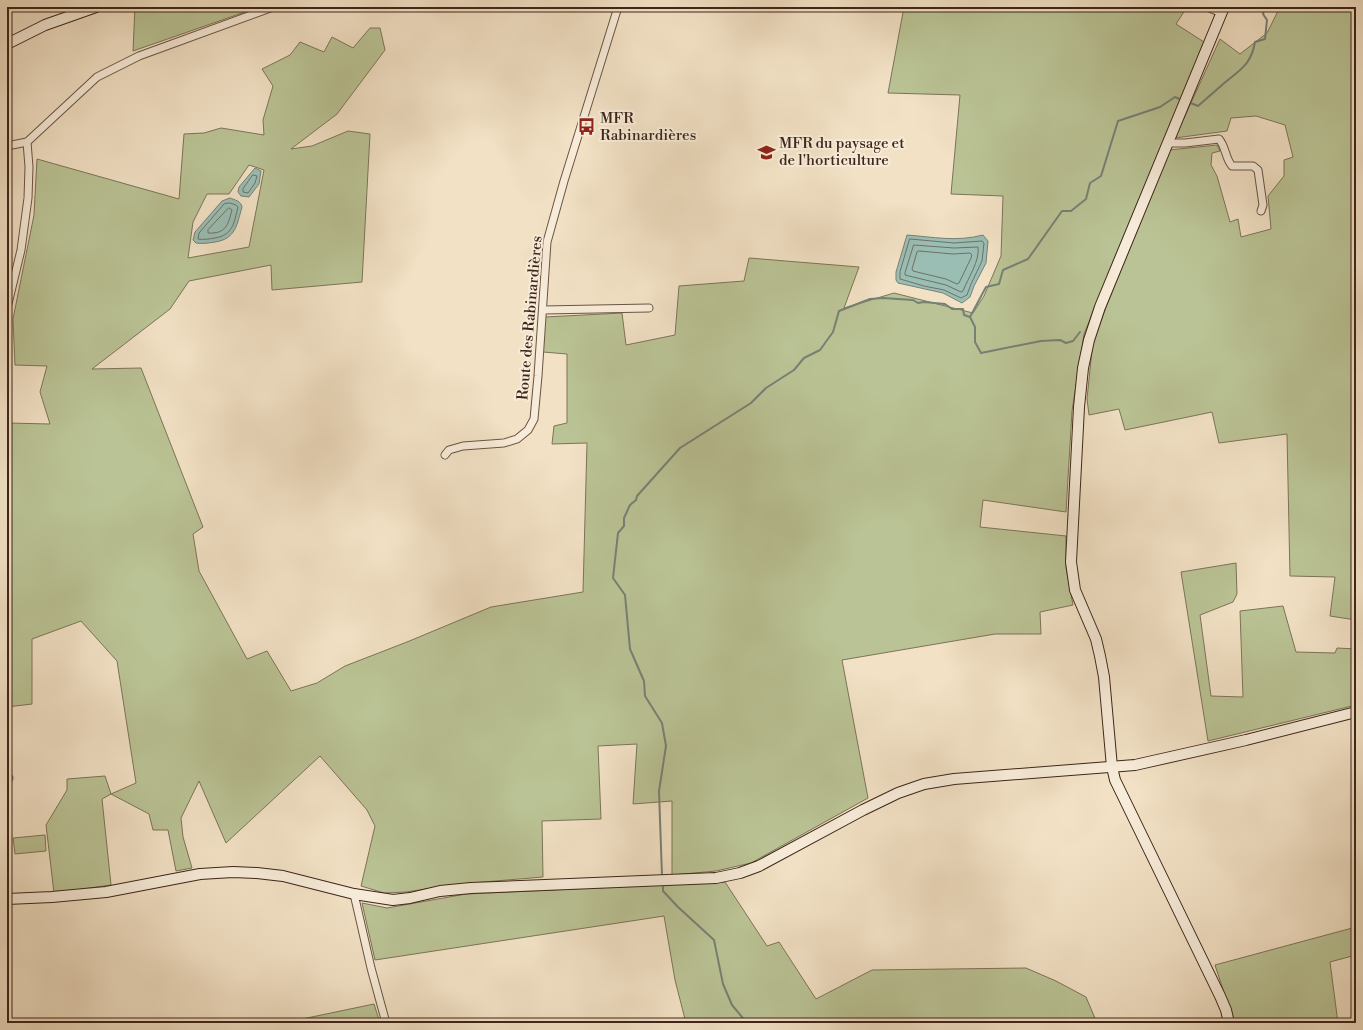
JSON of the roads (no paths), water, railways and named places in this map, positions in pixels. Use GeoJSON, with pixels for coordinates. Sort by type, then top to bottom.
{"type":"FeatureCollection","features":[{"type":"Feature","properties":{"kind":"street"},"geometry":{"type":"LineString","coordinates":[[7,44],[45,25],[96,7]]}},
{"type":"Feature","properties":{"kind":"street"},"geometry":{"type":"LineString","coordinates":[[7,146],[27,142],[97,77],[139,56],[273,7]]}},
{"type":"Feature","properties":{"kind":"street","name":"Route des Rabinardières"},"geometry":{"type":"LineString","coordinates":[[445,455],[449,450],[463,446],[511,442],[523,436],[534,419],[547,242],[564,181],[618,7]]}},
{"type":"Feature","properties":{"kind":"street"},"geometry":{"type":"LineString","coordinates":[[1207,7],[1223,10],[1100,307],[1089,340],[1083,368],[1079,407],[1071,562],[1075,590],[1096,639],[1100,656],[1104,677],[1114,780],[1220,996],[1226,1010],[1229,1023]]}},
{"type":"Feature","properties":{"kind":"street"},"geometry":{"type":"LineString","coordinates":[[1167,143],[1185,143],[1219,139],[1224,145],[1228,161],[1232,166],[1253,166],[1258,170],[1263,205],[1261,211]]}},
{"type":"Feature","properties":{"kind":"street"},"geometry":{"type":"LineString","coordinates":[[7,308],[21,250],[28,198],[30,167],[27,142]]}},
{"type":"Feature","properties":{"kind":"street"},"geometry":{"type":"LineString","coordinates":[[543,310],[649,308]]}},
{"type":"Feature","properties":{"kind":"street"},"geometry":{"type":"LineString","coordinates":[[7,899],[106,892],[200,874],[233,872],[283,876],[354,894],[393,900],[471,888],[716,878],[740,873],[759,866],[863,810],[898,793],[924,784],[954,779],[1135,765],[1171,758],[1356,712]]}},
{"type":"Feature","properties":{"kind":"street"},"geometry":{"type":"LineString","coordinates":[[354,894],[371,968],[386,1023]]}},
{"type":"Feature","properties":{"kind":"water"},"geometry":{"type":"Polygon","coordinates":[[[255,168],[261,171],[259,184],[249,197],[241,196],[238,192],[239,187],[255,168]]]}},
{"type":"Feature","properties":{"kind":"water"},"geometry":{"type":"Polygon","coordinates":[[[230,198],[239,202],[242,207],[237,225],[231,234],[227,238],[215,242],[196,243],[193,240],[195,232],[222,201],[230,198]]]}},
{"type":"Feature","properties":{"kind":"water"},"geometry":{"type":"Polygon","coordinates":[[[907,235],[954,239],[983,235],[988,241],[986,263],[970,297],[962,303],[943,293],[898,283],[896,280],[896,272],[907,235]]]}},
{"type":"Feature","properties":{"kind":"waterway"},"geometry":{"type":"LineString","coordinates":[[1188,102],[1198,106],[1243,67],[1251,57],[1255,42],[1265,39],[1267,20],[1263,14],[1265,7]]}},
{"type":"Feature","properties":{"kind":"waterway"},"geometry":{"type":"LineString","coordinates":[[1080,332],[1073,341],[1066,343],[1060,340],[1041,341],[981,353],[975,342],[975,327],[970,317],[986,287],[999,284],[1003,270],[1028,259],[1062,211],[1071,211],[1086,199],[1090,183],[1101,176],[1118,121],[1160,107],[1175,97],[1182,100]]}},
{"type":"Feature","properties":{"kind":"waterway"},"geometry":{"type":"LineString","coordinates":[[662,876],[659,791],[666,746],[662,723],[645,696],[644,681],[630,649],[625,595],[613,578],[618,533],[624,526],[624,518],[630,505],[636,500],[637,496],[680,448],[751,403],[766,388],[794,370],[804,358],[820,350],[833,332],[839,311],[870,299],[883,298],[913,300],[918,303],[924,302],[945,304],[952,309],[963,309],[964,315],[970,317]]}},
{"type":"Feature","properties":{"kind":"waterway"},"geometry":{"type":"LineString","coordinates":[[663,886],[663,891],[678,907],[714,940],[723,984],[732,1005],[747,1023]]}},
{"type":"Feature","properties":{"kind":"place","name":"MFR Rabinardières"},"geometry":{"type":"Point","coordinates":[587,127]}},
{"type":"Feature","properties":{"kind":"place","name":"MFR du paysage et de l'horticulture"},"geometry":{"type":"Point","coordinates":[766,152]}}]}
